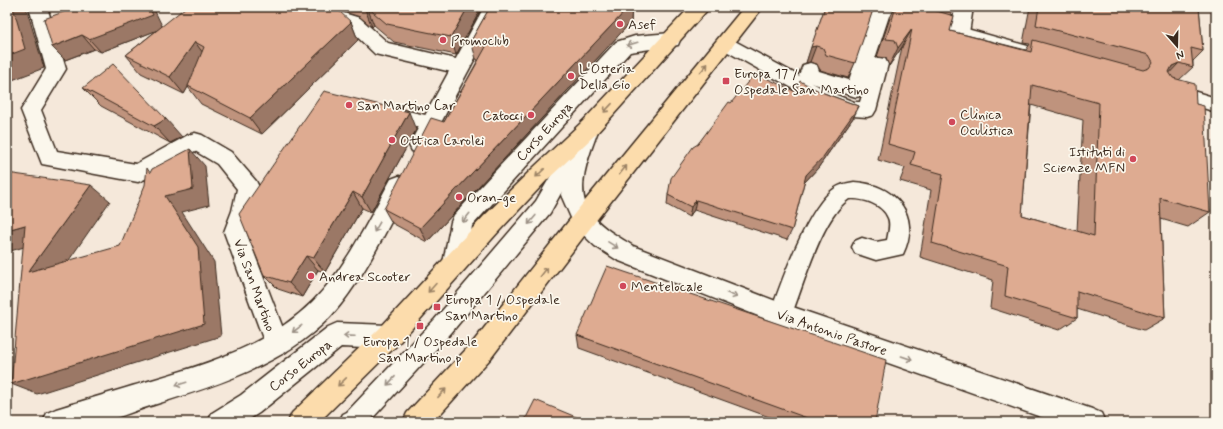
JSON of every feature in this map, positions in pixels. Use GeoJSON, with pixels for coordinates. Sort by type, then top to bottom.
{"type":"FeatureCollection","features":[{"type":"Feature","properties":{"kind":"main road","name":"Corso Europa"},"geometry":{"type":"LineString","coordinates":[[301,422],[388,337],[454,263],[534,179],[589,128],[700,7]]}},
{"type":"Feature","properties":{"kind":"main road"},"geometry":{"type":"LineString","coordinates":[[416,422],[482,350],[583,220],[754,7]]}},
{"type":"Feature","properties":{"kind":"street","name":"Via San Martino"},"geometry":{"type":"LineString","coordinates":[[38,7],[56,69],[31,110],[49,158],[138,173],[195,142],[224,158],[248,186],[243,210],[235,232],[277,344]]}},
{"type":"Feature","properties":{"kind":"street"},"geometry":{"type":"LineString","coordinates":[[313,7],[318,12],[354,23],[382,49],[460,67]]}},
{"type":"Feature","properties":{"kind":"street","name":"Via San Martino"},"geometry":{"type":"LineString","coordinates":[[56,422],[206,376],[242,362],[277,344],[318,312],[331,297],[357,261],[379,223],[430,123],[493,7]]}},
{"type":"Feature","properties":{"kind":"street"},"geometry":{"type":"LineString","coordinates":[[810,70],[809,75],[856,90],[882,8],[941,24],[960,33],[964,7]]}},
{"type":"Feature","properties":{"kind":"street","name":"Corso Europa"},"geometry":{"type":"LineString","coordinates":[[454,263],[462,222],[623,47],[635,43],[671,40]]}},
{"type":"Feature","properties":{"kind":"street","name":"Corso Europa"},"geometry":{"type":"LineString","coordinates":[[583,220],[572,195],[575,167],[589,128]]}},
{"type":"Feature","properties":{"kind":"street","name":"Via Antonio Pastore"},"geometry":{"type":"LineString","coordinates":[[583,220],[603,239],[625,253],[1040,413],[1080,420]]}},
{"type":"Feature","properties":{"kind":"street","name":"Corso Europa"},"geometry":{"type":"LineString","coordinates":[[221,422],[250,404],[338,336],[388,337]]}},
{"type":"Feature","properties":{"kind":"lane"},"geometry":{"type":"LineString","coordinates":[[960,33],[1041,56]]}},
{"type":"Feature","properties":{"kind":"lane"},"geometry":{"type":"LineString","coordinates":[[725,43],[823,97],[852,109],[867,110],[879,64]]}},
{"type":"Feature","properties":{"kind":"lane"},"geometry":{"type":"LineString","coordinates":[[1162,89],[1216,105]]}},
{"type":"Feature","properties":{"kind":"lane"},"geometry":{"type":"LineString","coordinates":[[371,110],[430,123]]}},
{"type":"Feature","properties":{"kind":"lane"},"geometry":{"type":"LineString","coordinates":[[351,422],[355,420],[443,326],[543,207],[589,128]]}},
{"type":"Feature","properties":{"kind":"lane"},"geometry":{"type":"LineString","coordinates":[[781,314],[793,277],[819,223],[834,200],[841,194],[853,190],[867,192],[883,199],[897,213],[899,232],[896,248],[876,250],[862,247]]}},
{"type":"Feature","properties":{"kind":"building"},"geometry":{"type":"Polygon","coordinates":[[[7,7],[13,7],[25,49],[7,56],[7,7]]]}},
{"type":"Feature","properties":{"kind":"building"},"geometry":{"type":"Polygon","coordinates":[[[77,7],[149,7],[153,15],[89,39],[82,35],[52,47],[44,19],[77,7]]]}},
{"type":"Feature","properties":{"kind":"building"},"geometry":{"type":"Polygon","coordinates":[[[186,7],[326,7],[339,11],[351,22],[250,118],[188,86],[204,47],[195,42],[170,77],[126,55],[186,7]]]}},
{"type":"Feature","properties":{"kind":"building"},"geometry":{"type":"Polygon","coordinates":[[[367,7],[468,7],[451,37],[387,24],[367,7]]]}},
{"type":"Feature","properties":{"kind":"building"},"geometry":{"type":"Polygon","coordinates":[[[490,7],[629,7],[420,228],[384,209],[431,118],[444,122],[487,45],[471,41],[490,7]]]}},
{"type":"Feature","properties":{"kind":"building"},"geometry":{"type":"Polygon","coordinates":[[[825,7],[874,7],[855,63],[826,55],[823,48],[816,46],[811,47],[825,7]]]}},
{"type":"Feature","properties":{"kind":"building"},"geometry":{"type":"Polygon","coordinates":[[[896,7],[923,7],[954,16],[950,31],[1031,52],[1033,40],[1143,70],[1149,68],[1153,62],[1149,55],[1036,25],[1039,7],[1199,7],[1203,51],[1191,48],[1193,67],[1179,63],[1172,66],[1169,72],[1173,78],[1195,84],[1196,104],[1204,106],[1210,212],[1160,198],[1165,318],[1077,291],[1077,318],[1005,296],[1008,266],[932,243],[943,174],[911,165],[915,152],[888,144],[912,29],[898,48],[895,40],[886,39],[896,7]],[[1032,85],[1022,215],[1094,236],[1099,103],[1032,85]]]}},
{"type":"Feature","properties":{"kind":"building"},"geometry":{"type":"Polygon","coordinates":[[[113,64],[166,119],[154,126],[83,88],[113,64]]]}},
{"type":"Feature","properties":{"kind":"building"},"geometry":{"type":"Polygon","coordinates":[[[755,73],[796,92],[800,81],[821,92],[859,106],[823,157],[806,175],[792,230],[696,200],[691,207],[668,195],[671,178],[693,147],[698,144],[729,102],[731,103],[755,73]]]}},
{"type":"Feature","properties":{"kind":"building"},"geometry":{"type":"Polygon","coordinates":[[[324,91],[409,112],[362,197],[353,192],[313,258],[306,256],[289,283],[264,275],[239,214],[324,91]]]}},
{"type":"Feature","properties":{"kind":"building"},"geometry":{"type":"Polygon","coordinates":[[[190,149],[193,189],[165,196],[198,247],[204,324],[11,384],[25,225],[7,230],[7,173],[91,185],[28,272],[120,246],[145,185],[147,168],[150,173],[152,169],[190,149]]]}},
{"type":"Feature","properties":{"kind":"building"},"geometry":{"type":"Polygon","coordinates":[[[607,266],[886,360],[875,422],[818,422],[577,335],[607,266]]]}},
{"type":"Feature","properties":{"kind":"building"},"geometry":{"type":"Polygon","coordinates":[[[535,400],[588,422],[524,422],[535,400]]]}},
{"type":"Feature","properties":{"kind":"place","name":"Asef"},"geometry":{"type":"Point","coordinates":[620,24]}},
{"type":"Feature","properties":{"kind":"place","name":"Promoclub"},"geometry":{"type":"Point","coordinates":[443,40]}},
{"type":"Feature","properties":{"kind":"place","name":"L'Osteria Della Gio"},"geometry":{"type":"Point","coordinates":[571,76]}},
{"type":"Feature","properties":{"kind":"place","name":"Europa 17 / Ospedale San Martino"},"geometry":{"type":"Point","coordinates":[726,81]}},
{"type":"Feature","properties":{"kind":"place","name":"San Martino Car"},"geometry":{"type":"Point","coordinates":[349,105]}},
{"type":"Feature","properties":{"kind":"place","name":"Catocci"},"geometry":{"type":"Point","coordinates":[531,115]}},
{"type":"Feature","properties":{"kind":"place","name":"Clinica Oculistica"},"geometry":{"type":"Point","coordinates":[952,122]}},
{"type":"Feature","properties":{"kind":"place","name":"Ottica Carolei"},"geometry":{"type":"Point","coordinates":[392,140]}},
{"type":"Feature","properties":{"kind":"place","name":"Istituti di Scienze MFN"},"geometry":{"type":"Point","coordinates":[1133,159]}},
{"type":"Feature","properties":{"kind":"place","name":"Oran-ge"},"geometry":{"type":"Point","coordinates":[459,197]}},
{"type":"Feature","properties":{"kind":"place","name":"Andrea Scooter"},"geometry":{"type":"Point","coordinates":[311,276]}},
{"type":"Feature","properties":{"kind":"place","name":"Mentelocale"},"geometry":{"type":"Point","coordinates":[623,286]}},
{"type":"Feature","properties":{"kind":"place","name":"Europa 1 / Ospedale San Martino"},"geometry":{"type":"Point","coordinates":[437,307]}},
{"type":"Feature","properties":{"kind":"place","name":"Europa 1 / Ospedale San Martino p"},"geometry":{"type":"Point","coordinates":[420,326]}}]}
